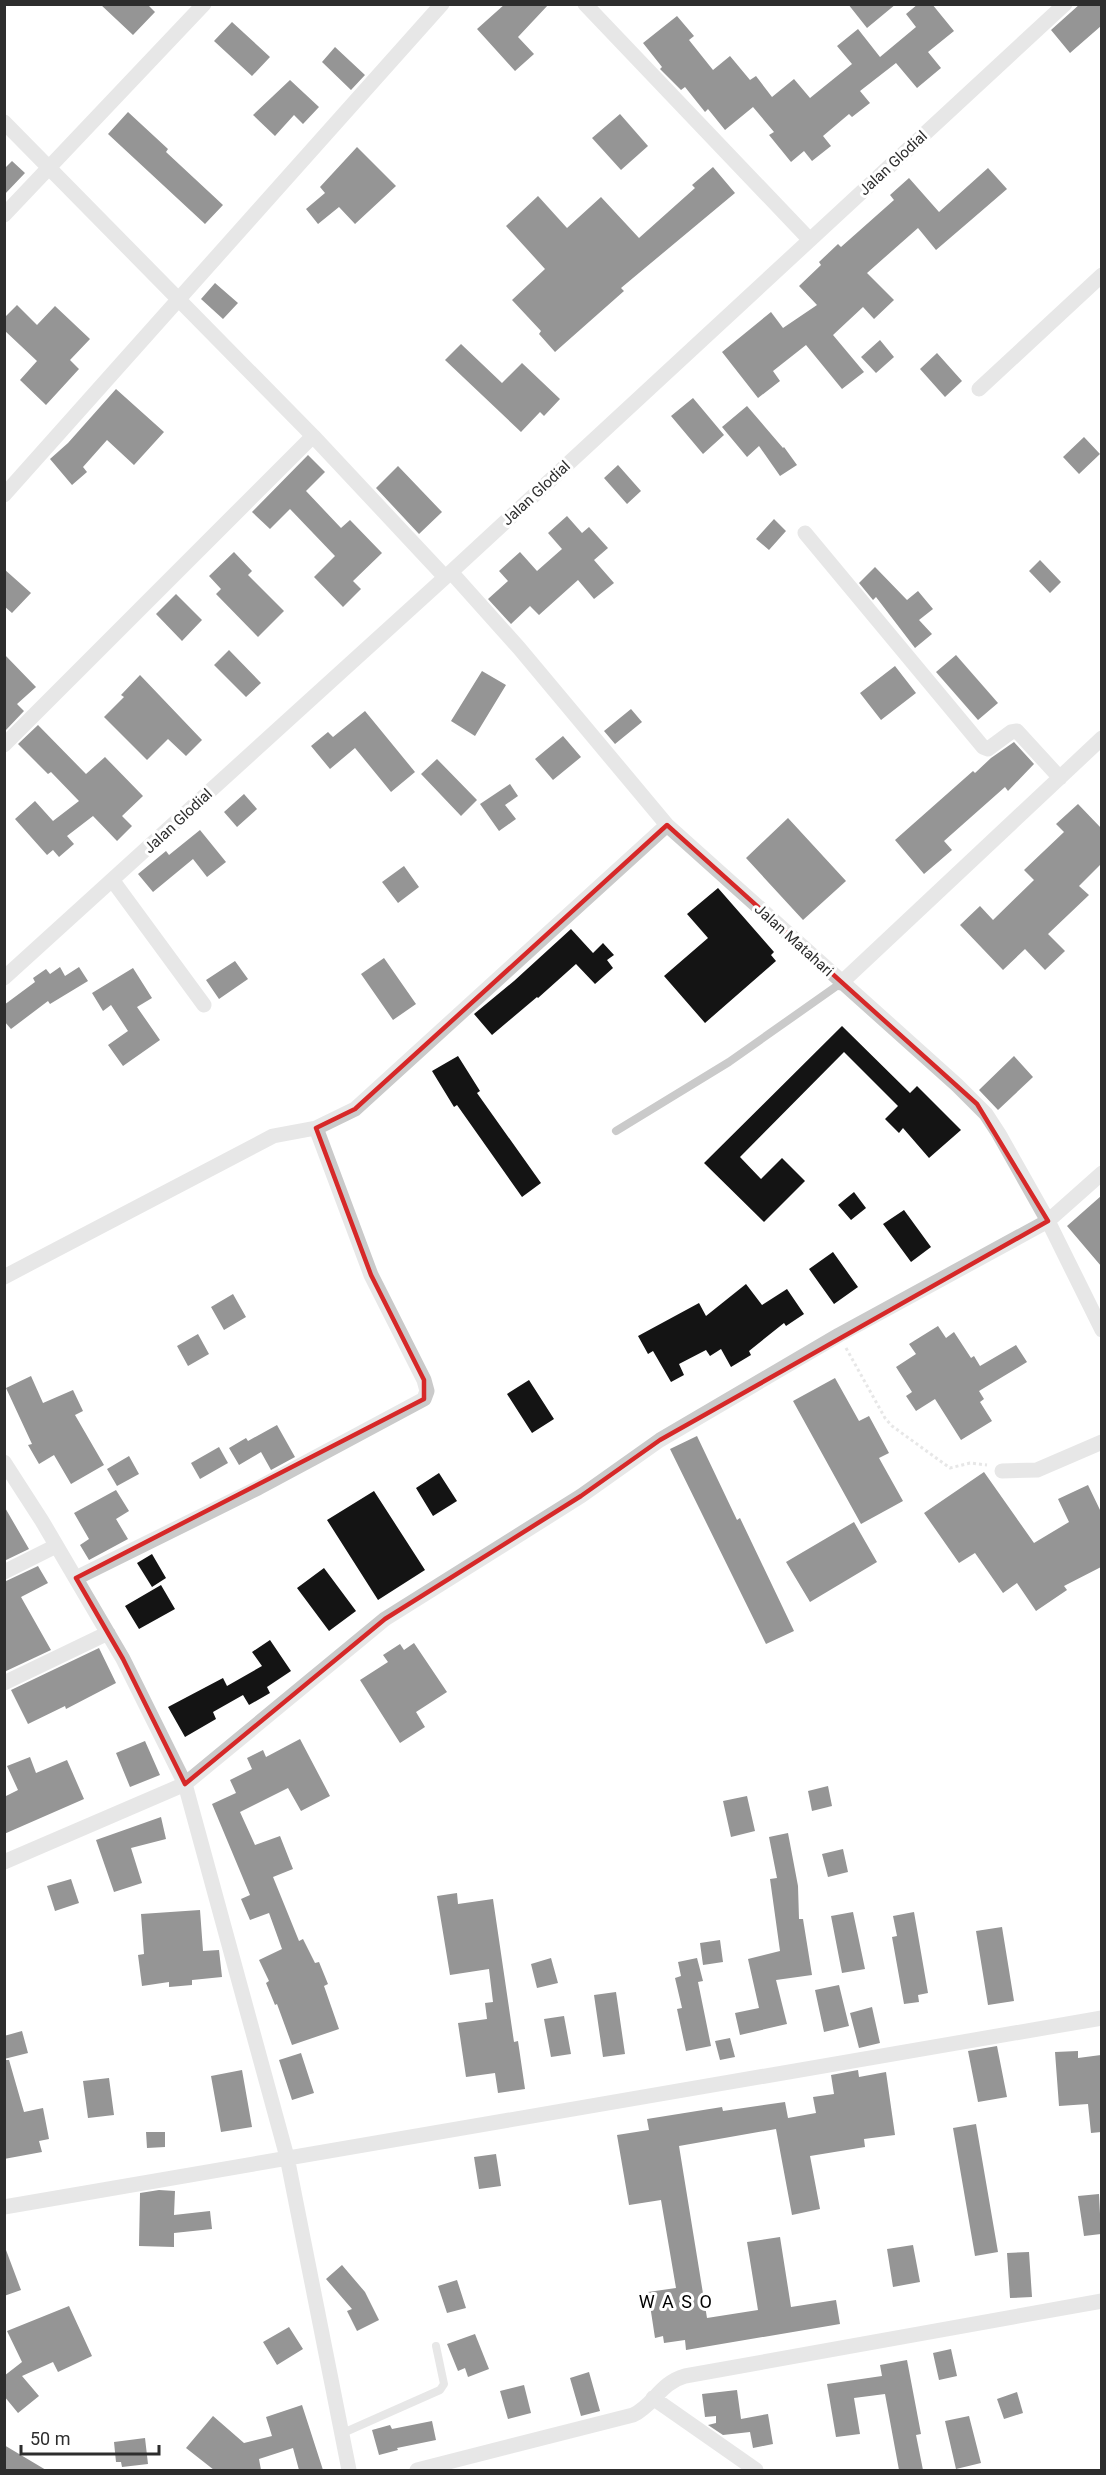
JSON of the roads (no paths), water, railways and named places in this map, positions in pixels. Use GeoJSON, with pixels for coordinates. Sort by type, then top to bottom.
{"type":"FeatureCollection","features":[{"type":"Feature","properties":{"kind":"street"},"geometry":{"type":"LineString","coordinates":[[4,215],[204,4]]}},
{"type":"Feature","properties":{"kind":"street"},"geometry":{"type":"LineString","coordinates":[[4,495],[442,4]]}},
{"type":"Feature","properties":{"kind":"street"},"geometry":{"type":"LineString","coordinates":[[585,4],[809,239]]}},
{"type":"Feature","properties":{"kind":"street","name":"Jalan Glodial"},"geometry":{"type":"LineString","coordinates":[[4,978],[448,574],[1065,4]]}},
{"type":"Feature","properties":{"kind":"street","name":"Jalan Matahari"},"geometry":{"type":"LineString","coordinates":[[4,122],[519,648],[667,825],[957,1085],[986,1114],[1048,1221],[1101,1330]]}},
{"type":"Feature","properties":{"kind":"street"},"geometry":{"type":"LineString","coordinates":[[978,389],[1101,275]]}},
{"type":"Feature","properties":{"kind":"street"},"geometry":{"type":"LineString","coordinates":[[4,745],[313,436]]}},
{"type":"Feature","properties":{"kind":"street"},"geometry":{"type":"LineString","coordinates":[[805,533],[983,747],[988,749],[1011,732],[1017,731],[1060,778]]}},
{"type":"Feature","properties":{"kind":"street"},"geometry":{"type":"LineString","coordinates":[[841,983],[1101,738]]}},
{"type":"Feature","properties":{"kind":"street"},"geometry":{"type":"LineString","coordinates":[[4,1277],[273,1136],[316,1128],[355,1109],[667,825]]}},
{"type":"Feature","properties":{"kind":"street"},"geometry":{"type":"LineString","coordinates":[[113,880],[204,1005]]}},
{"type":"Feature","properties":{"kind":"street"},"geometry":{"type":"LineString","coordinates":[[76,1578],[258,1488],[424,1399],[427,1391],[423,1380],[371,1275],[316,1128]]}},
{"type":"Feature","properties":{"kind":"street"},"geometry":{"type":"LineString","coordinates":[[4,1862],[185,1784],[385,1619],[581,1496],[660,1440],[839,1335],[1048,1221],[1101,1173]]}},
{"type":"Feature","properties":{"kind":"street"},"geometry":{"type":"LineString","coordinates":[[1002,1471],[1037,1470],[1101,1442]]}},
{"type":"Feature","properties":{"kind":"street"},"geometry":{"type":"LineString","coordinates":[[4,1462],[108,1633],[185,1784],[287,2157],[350,2470]]}},
{"type":"Feature","properties":{"kind":"street"},"geometry":{"type":"LineString","coordinates":[[4,1572],[56,1546]]}},
{"type":"Feature","properties":{"kind":"street"},"geometry":{"type":"LineString","coordinates":[[4,1683],[108,1633]]}},
{"type":"Feature","properties":{"kind":"street"},"geometry":{"type":"LineString","coordinates":[[4,2207],[1101,2018]]}},
{"type":"Feature","properties":{"kind":"street"},"geometry":{"type":"LineString","coordinates":[[417,2470],[633,2415],[639,2412],[666,2384],[685,2376],[1101,2301]]}},
{"type":"Feature","properties":{"kind":"street"},"geometry":{"type":"LineString","coordinates":[[653,2398],[756,2470]]}},
{"type":"Feature","properties":{"kind":"lane"},"geometry":{"type":"LineString","coordinates":[[616,1131],[729,1062],[841,983]]}},
{"type":"Feature","properties":{"kind":"lane"},"geometry":{"type":"LineString","coordinates":[[343,2433],[440,2390],[444,2384],[436,2346]]}},
{"type":"Feature","properties":{"kind":"district","name":"W A S O"},"geometry":{"type":"Point","coordinates":[676,2301]}}]}
